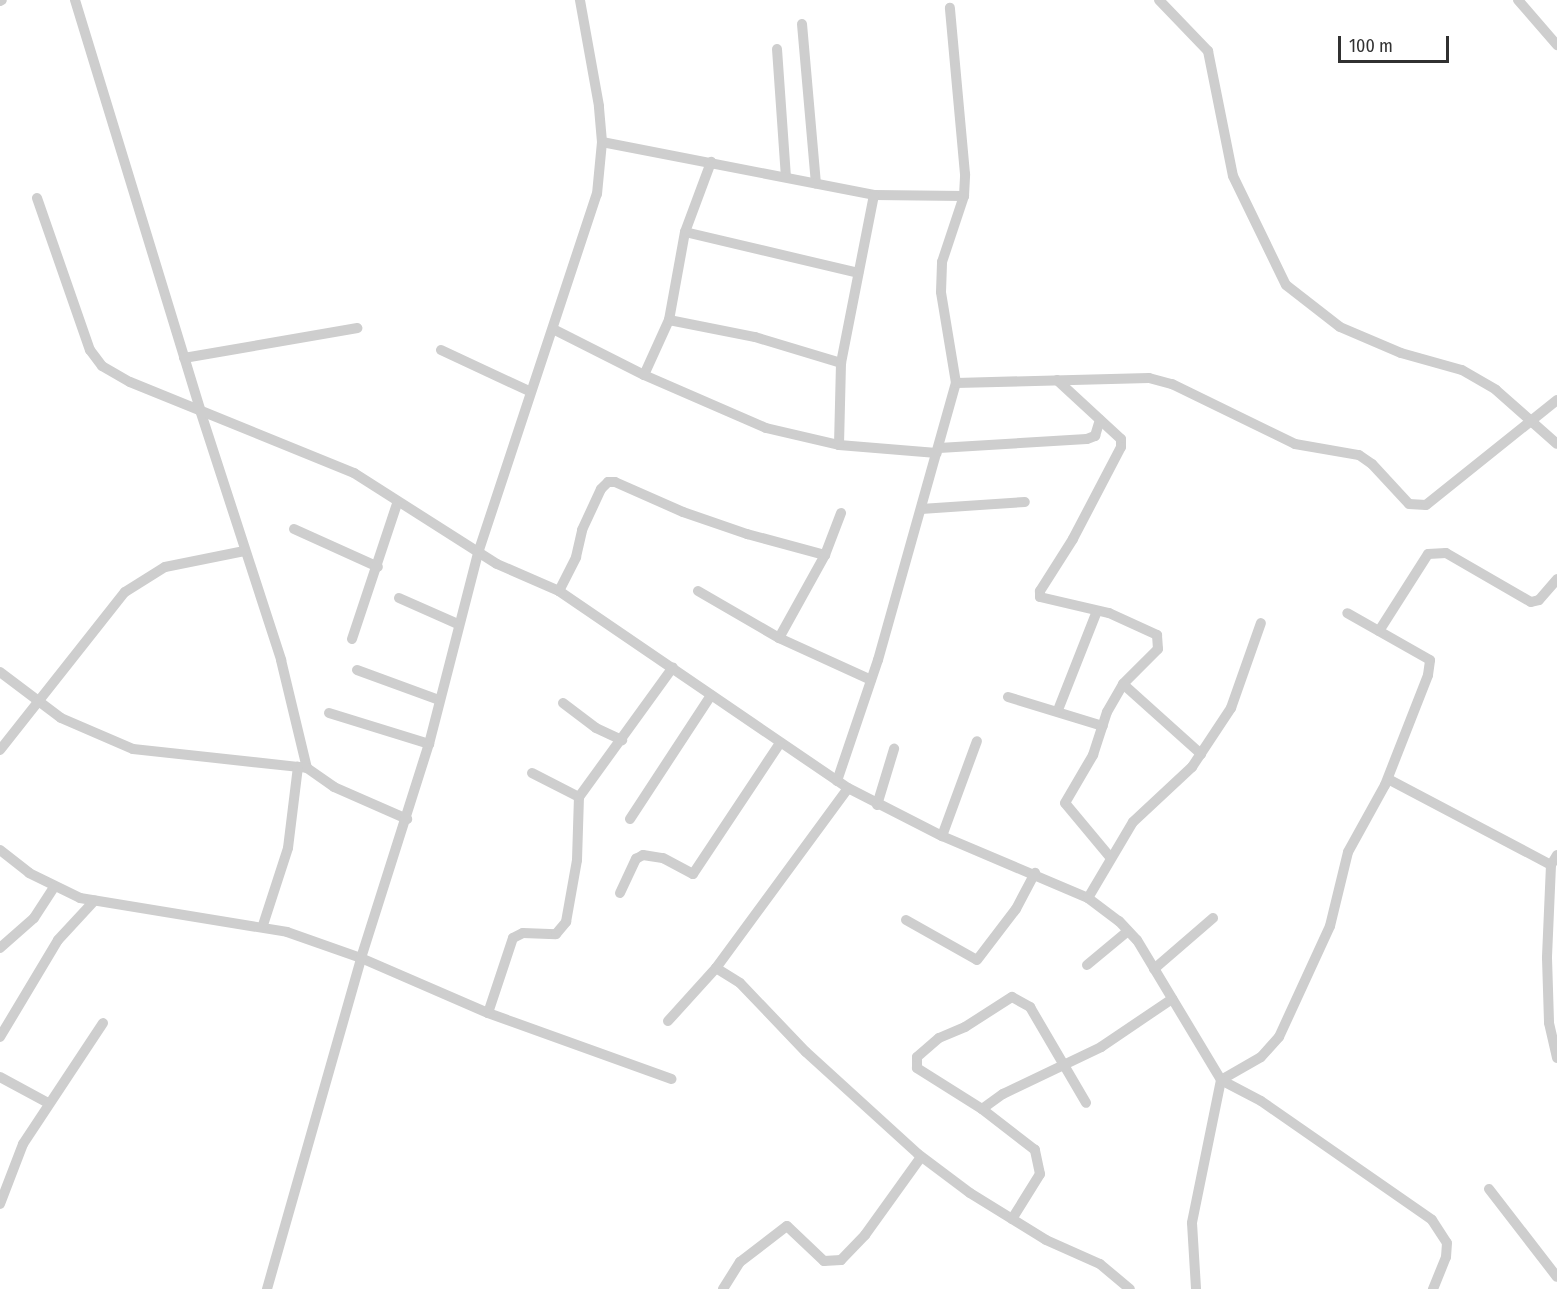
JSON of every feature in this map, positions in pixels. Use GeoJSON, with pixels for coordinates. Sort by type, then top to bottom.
{"type":"FeatureCollection","features":[{"type":"Feature","properties":{"kind":"street"},"geometry":{"type":"LineString","coordinates":[[75,0],[244,551],[281,660],[303,767],[288,848],[263,925]]}},
{"type":"Feature","properties":{"kind":"street"},"geometry":{"type":"LineString","coordinates":[[267,1289],[360,958],[408,819],[478,553],[597,194],[602,142],[599,106],[580,0]]}},
{"type":"Feature","properties":{"kind":"street"},"geometry":{"type":"LineString","coordinates":[[1159,0],[1208,51],[1233,176],[1286,285],[1340,327],[1401,353],[1462,370],[1496,390],[1557,444]]}},
{"type":"Feature","properties":{"kind":"street"},"geometry":{"type":"LineString","coordinates":[[1518,0],[1557,45]]}},
{"type":"Feature","properties":{"kind":"street"},"geometry":{"type":"LineString","coordinates":[[837,781],[871,680],[956,383],[941,292],[942,262],[964,196],[950,8]]}},
{"type":"Feature","properties":{"kind":"street"},"geometry":{"type":"LineString","coordinates":[[802,24],[816,183]]}},
{"type":"Feature","properties":{"kind":"street"},"geometry":{"type":"LineString","coordinates":[[777,49],[786,177]]}},
{"type":"Feature","properties":{"kind":"street"},"geometry":{"type":"LineString","coordinates":[[602,142],[874,195],[964,196]]}},
{"type":"Feature","properties":{"kind":"street"},"geometry":{"type":"LineString","coordinates":[[644,375],[669,320],[685,232],[711,162]]}},
{"type":"Feature","properties":{"kind":"street"},"geometry":{"type":"LineString","coordinates":[[839,444],[841,363],[874,195]]}},
{"type":"Feature","properties":{"kind":"street"},"geometry":{"type":"LineString","coordinates":[[37,198],[90,350],[102,366],[130,382],[354,473],[397,504],[478,553],[559,591],[848,788],[942,836],[1035,873],[1088,898],[1128,931],[1154,969],[1221,1080],[1261,1101],[1432,1220],[1447,1243],[1446,1257],[1433,1289]]}},
{"type":"Feature","properties":{"kind":"street"},"geometry":{"type":"LineString","coordinates":[[685,232],[858,273]]}},
{"type":"Feature","properties":{"kind":"street"},"geometry":{"type":"LineString","coordinates":[[669,320],[755,337],[841,363]]}},
{"type":"Feature","properties":{"kind":"street"},"geometry":{"type":"LineString","coordinates":[[184,358],[357,327]]}},
{"type":"Feature","properties":{"kind":"street"},"geometry":{"type":"LineString","coordinates":[[553,328],[644,375],[766,428],[839,444],[938,451],[1087,439],[1095,436],[1100,420]]}},
{"type":"Feature","properties":{"kind":"street"},"geometry":{"type":"LineString","coordinates":[[441,350],[531,392]]}},
{"type":"Feature","properties":{"kind":"street"},"geometry":{"type":"LineString","coordinates":[[956,383],[1149,378],[1172,384],[1295,444],[1359,455],[1372,464],[1409,504],[1426,505],[1441,496],[1557,400]]}},
{"type":"Feature","properties":{"kind":"street"},"geometry":{"type":"LineString","coordinates":[[1057,380],[1121,439],[1121,447],[1073,539],[1040,591],[1043,600],[1109,613],[1160,639],[1158,649],[1123,684],[1107,712],[1093,756],[1065,803],[1110,857]]}},
{"type":"Feature","properties":{"kind":"street"},"geometry":{"type":"LineString","coordinates":[[559,591],[601,489],[615,482],[683,512],[825,555]]}},
{"type":"Feature","properties":{"kind":"street"},"geometry":{"type":"LineString","coordinates":[[921,509],[1025,502]]}},
{"type":"Feature","properties":{"kind":"street"},"geometry":{"type":"LineString","coordinates":[[352,639],[378,567],[397,504]]}},
{"type":"Feature","properties":{"kind":"street"},"geometry":{"type":"LineString","coordinates":[[779,638],[825,555],[841,513]]}},
{"type":"Feature","properties":{"kind":"street"},"geometry":{"type":"LineString","coordinates":[[294,529],[378,567]]}},
{"type":"Feature","properties":{"kind":"street"},"geometry":{"type":"LineString","coordinates":[[0,750],[39,702],[86,637],[125,592],[143,578],[165,567],[244,551]]}},
{"type":"Feature","properties":{"kind":"street"},"geometry":{"type":"LineString","coordinates":[[1379,631],[1428,554],[1437,551],[1531,602],[1539,600],[1557,579]]}},
{"type":"Feature","properties":{"kind":"street"},"geometry":{"type":"LineString","coordinates":[[698,591],[779,638],[871,680]]}},
{"type":"Feature","properties":{"kind":"street"},"geometry":{"type":"LineString","coordinates":[[399,598],[458,624]]}},
{"type":"Feature","properties":{"kind":"street"},"geometry":{"type":"LineString","coordinates":[[1058,710],[1097,611]]}},
{"type":"Feature","properties":{"kind":"street"},"geometry":{"type":"LineString","coordinates":[[1196,1289],[1192,1223],[1221,1080],[1261,1057],[1279,1037],[1329,926],[1348,852],[1388,779],[1428,675],[1430,660],[1347,613]]}},
{"type":"Feature","properties":{"kind":"street"},"geometry":{"type":"LineString","coordinates":[[1088,898],[1110,857],[1133,822],[1170,791],[1201,754],[1231,708],[1246,674],[1261,623]]}},
{"type":"Feature","properties":{"kind":"street"},"geometry":{"type":"LineString","coordinates":[[488,1013],[513,938],[523,933],[556,934],[566,922],[577,860],[579,797],[673,667]]}},
{"type":"Feature","properties":{"kind":"street"},"geometry":{"type":"LineString","coordinates":[[357,670],[439,700]]}},
{"type":"Feature","properties":{"kind":"street"},"geometry":{"type":"LineString","coordinates":[[0,672],[61,718],[133,749],[303,767],[334,787],[408,819]]}},
{"type":"Feature","properties":{"kind":"street"},"geometry":{"type":"LineString","coordinates":[[1123,684],[1201,754]]}},
{"type":"Feature","properties":{"kind":"street"},"geometry":{"type":"LineString","coordinates":[[630,819],[711,695]]}},
{"type":"Feature","properties":{"kind":"street"},"geometry":{"type":"LineString","coordinates":[[1008,697],[1058,710],[1103,726]]}},
{"type":"Feature","properties":{"kind":"street"},"geometry":{"type":"LineString","coordinates":[[563,703],[596,728],[622,740]]}},
{"type":"Feature","properties":{"kind":"street"},"geometry":{"type":"LineString","coordinates":[[329,713],[429,744]]}},
{"type":"Feature","properties":{"kind":"street"},"geometry":{"type":"LineString","coordinates":[[942,836],[977,741]]}},
{"type":"Feature","properties":{"kind":"street"},"geometry":{"type":"LineString","coordinates":[[620,893],[636,859],[643,855],[663,858],[693,874],[780,743]]}},
{"type":"Feature","properties":{"kind":"street"},"geometry":{"type":"LineString","coordinates":[[877,804],[894,749]]}},
{"type":"Feature","properties":{"kind":"street"},"geometry":{"type":"LineString","coordinates":[[532,773],[579,797]]}},
{"type":"Feature","properties":{"kind":"street"},"geometry":{"type":"LineString","coordinates":[[1388,779],[1554,860],[1547,980],[1549,1023],[1557,1058]]}},
{"type":"Feature","properties":{"kind":"street"},"geometry":{"type":"LineString","coordinates":[[668,1021],[716,968],[848,788]]}},
{"type":"Feature","properties":{"kind":"street"},"geometry":{"type":"LineString","coordinates":[[0,850],[54,887],[95,900],[263,925],[360,958],[488,1013],[671,1079]]}},
{"type":"Feature","properties":{"kind":"street"},"geometry":{"type":"LineString","coordinates":[[906,920],[977,960],[1016,909],[1035,873]]}},
{"type":"Feature","properties":{"kind":"street"},"geometry":{"type":"LineString","coordinates":[[2,943],[34,918],[54,887]]}},
{"type":"Feature","properties":{"kind":"street"},"geometry":{"type":"LineString","coordinates":[[0,1037],[58,940],[95,900]]}},
{"type":"Feature","properties":{"kind":"street"},"geometry":{"type":"LineString","coordinates":[[1154,969],[1213,918]]}},
{"type":"Feature","properties":{"kind":"street"},"geometry":{"type":"LineString","coordinates":[[1087,965],[1128,931]]}},
{"type":"Feature","properties":{"kind":"street"},"geometry":{"type":"LineString","coordinates":[[716,968],[748,990],[806,1052],[921,1157],[1046,1240],[1100,1264],[1130,1289]]}},
{"type":"Feature","properties":{"kind":"street"},"geometry":{"type":"LineString","coordinates":[[1012,1219],[1040,1173],[1035,1150],[982,1109],[915,1063],[939,1038],[965,1027],[1012,997],[1030,1006],[1086,1103]]}},
{"type":"Feature","properties":{"kind":"street"},"geometry":{"type":"LineString","coordinates":[[982,1109],[1003,1094],[1101,1047],[1172,999]]}},
{"type":"Feature","properties":{"kind":"street"},"geometry":{"type":"LineString","coordinates":[[0,1204],[22,1144],[103,1023]]}},
{"type":"Feature","properties":{"kind":"street"},"geometry":{"type":"LineString","coordinates":[[0,1077],[48,1103]]}},
{"type":"Feature","properties":{"kind":"street"},"geometry":{"type":"LineString","coordinates":[[723,1289],[740,1262],[787,1227],[824,1261],[830,1263],[841,1260],[865,1235],[921,1157]]}},
{"type":"Feature","properties":{"kind":"street"},"geometry":{"type":"LineString","coordinates":[[1488,1189],[1557,1277]]}}]}
